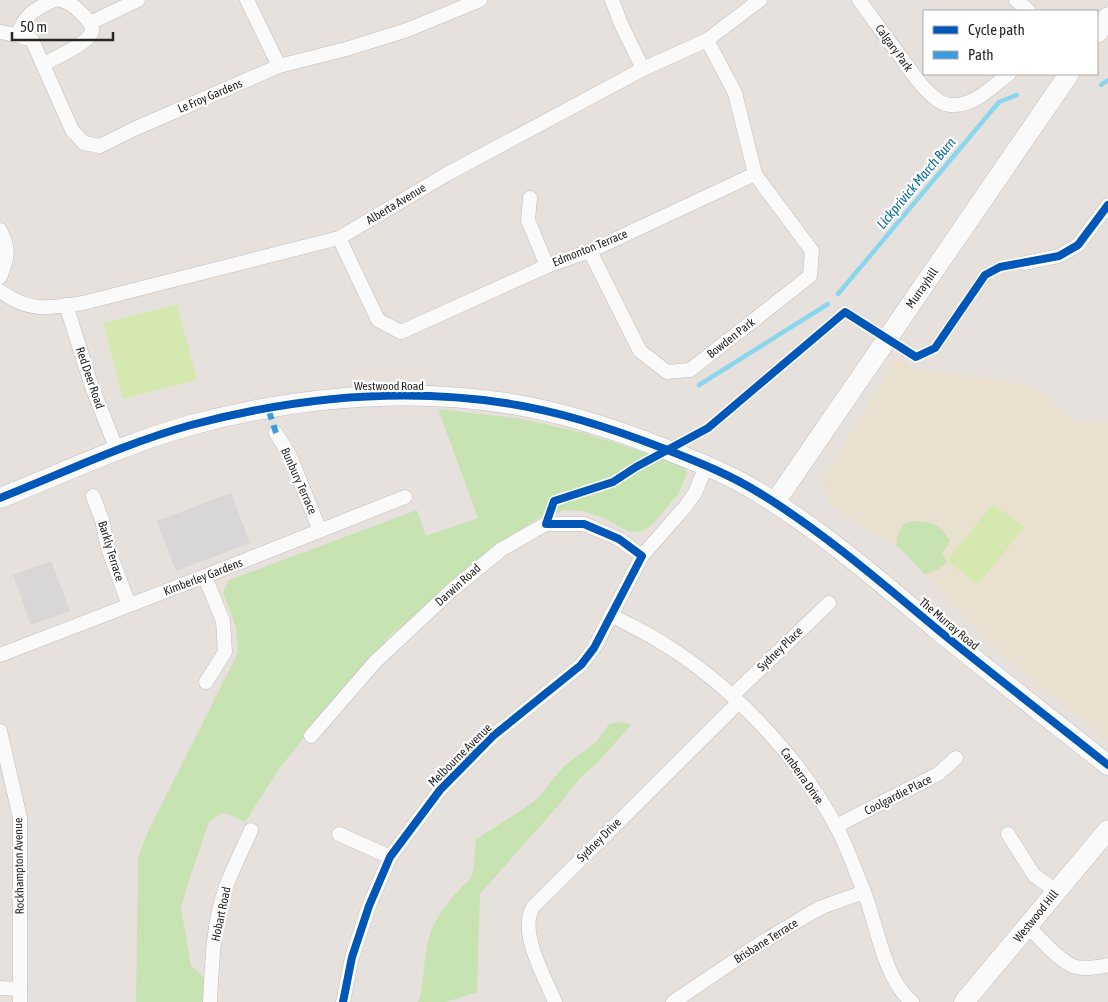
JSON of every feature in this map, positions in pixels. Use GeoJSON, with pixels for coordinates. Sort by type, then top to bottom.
{"type":"FeatureCollection","features":[{"type":"Feature","properties":{"kind":"street"},"geometry":{"type":"LineString","coordinates":[[17,35],[24,20],[32,11],[54,0]]}},
{"type":"Feature","properties":{"kind":"street"},"geometry":{"type":"LineString","coordinates":[[44,64],[87,40],[92,32],[90,23],[74,6],[68,1],[60,0]]}},
{"type":"Feature","properties":{"kind":"street"},"geometry":{"type":"LineString","coordinates":[[90,23],[138,0]]}},
{"type":"Feature","properties":{"kind":"street"},"geometry":{"type":"LineString","coordinates":[[247,0],[278,66]]}},
{"type":"Feature","properties":{"kind":"street","name":"Le Froy Gardens"},"geometry":{"type":"LineString","coordinates":[[0,32],[32,40],[72,130],[84,143],[100,146],[134,129],[278,66],[346,49],[407,30],[480,0]]}},
{"type":"Feature","properties":{"kind":"street"},"geometry":{"type":"LineString","coordinates":[[612,0],[621,24],[643,69]]}},
{"type":"Feature","properties":{"kind":"street","name":"Alberta Avenue"},"geometry":{"type":"LineString","coordinates":[[0,291],[12,300],[29,306],[46,308],[84,303],[339,238],[447,174],[643,69],[707,40],[760,0]]}},
{"type":"Feature","properties":{"kind":"street","name":"Calgary Park"},"geometry":{"type":"LineString","coordinates":[[859,0],[918,80],[936,100],[955,106],[964,104],[1008,75]]}},
{"type":"Feature","properties":{"kind":"street"},"geometry":{"type":"LineString","coordinates":[[1016,0],[1028,10]]}},
{"type":"Feature","properties":{"kind":"street"},"geometry":{"type":"LineString","coordinates":[[1098,32],[1108,17]]}},
{"type":"Feature","properties":{"kind":"street"},"geometry":{"type":"LineString","coordinates":[[707,40],[735,93],[755,174]]}},
{"type":"Feature","properties":{"kind":"street","name":"Murrayhill"},"geometry":{"type":"LineString","coordinates":[[774,502],[1068,75]]}},
{"type":"Feature","properties":{"kind":"street","name":"Edmonton Terrace"},"geometry":{"type":"LineString","coordinates":[[339,238],[378,320],[401,332],[547,266],[590,251],[755,174]]}},
{"type":"Feature","properties":{"kind":"street","name":"Bowden Park"},"geometry":{"type":"LineString","coordinates":[[590,251],[640,351],[667,372],[690,370],[810,276],[812,251],[755,174]]}},
{"type":"Feature","properties":{"kind":"street"},"geometry":{"type":"LineString","coordinates":[[530,198],[528,220],[547,266]]}},
{"type":"Feature","properties":{"kind":"street"},"geometry":{"type":"LineString","coordinates":[[1025,263],[1059,256],[1078,245],[1108,205]]}},
{"type":"Feature","properties":{"kind":"street"},"geometry":{"type":"LineString","coordinates":[[0,230],[4,239],[8,260],[0,277]]}},
{"type":"Feature","properties":{"kind":"street","name":"Red Deer Road"},"geometry":{"type":"LineString","coordinates":[[66,305],[92,387],[117,450]]}},
{"type":"Feature","properties":{"kind":"street","name":"Westwood Road"},"geometry":{"type":"LineString","coordinates":[[0,498],[117,450],[189,426],[251,411],[301,402],[349,397],[388,396],[432,397],[506,403],[572,418],[644,441],[706,466],[742,483],[774,502]]}},
{"type":"Feature","properties":{"kind":"street","name":"Bunbury Terrace"},"geometry":{"type":"LineString","coordinates":[[276,433],[290,456],[320,531]]}},
{"type":"Feature","properties":{"kind":"street","name":"Melbourne Avenue"},"geometry":{"type":"LineString","coordinates":[[343,1002],[352,957],[368,906],[390,857],[440,790],[493,736],[581,665],[594,648],[642,556],[695,494],[706,466]]}},
{"type":"Feature","properties":{"kind":"street","name":"Barkly Terrace"},"geometry":{"type":"LineString","coordinates":[[93,496],[102,520],[108,548],[129,605]]}},
{"type":"Feature","properties":{"kind":"street","name":"Kimberley Gardens"},"geometry":{"type":"LineString","coordinates":[[0,655],[405,497]]}},
{"type":"Feature","properties":{"kind":"street","name":"The Murray Road"},"geometry":{"type":"LineString","coordinates":[[774,502],[864,569],[977,662],[1108,765]]}},
{"type":"Feature","properties":{"kind":"street","name":"Darwin Road"},"geometry":{"type":"LineString","coordinates":[[311,736],[375,662],[452,590],[502,549],[538,528],[546,524],[584,524],[619,539],[642,556]]}},
{"type":"Feature","properties":{"kind":"street"},"geometry":{"type":"LineString","coordinates":[[204,576],[223,621],[225,652],[206,682]]}},
{"type":"Feature","properties":{"kind":"street","name":"Sydney Place"},"geometry":{"type":"LineString","coordinates":[[735,699],[828,603]]}},
{"type":"Feature","properties":{"kind":"street","name":"Canberra Drive"},"geometry":{"type":"LineString","coordinates":[[611,615],[664,644],[716,680],[763,726],[783,749],[836,826],[864,892],[890,973],[897,986],[912,1002]]}},
{"type":"Feature","properties":{"kind":"street","name":"Sydney Drive"},"geometry":{"type":"LineString","coordinates":[[555,1002],[534,952],[528,932],[529,916],[533,906],[735,699]]}},
{"type":"Feature","properties":{"kind":"street","name":"Rockhampton Avenue"},"geometry":{"type":"LineString","coordinates":[[0,732],[20,818],[20,996]]}},
{"type":"Feature","properties":{"kind":"street","name":"Coolgardie Place"},"geometry":{"type":"LineString","coordinates":[[836,826],[938,774],[956,758]]}},
{"type":"Feature","properties":{"kind":"street","name":"Hobart Road"},"geometry":{"type":"LineString","coordinates":[[210,1002],[211,977],[220,910],[226,887],[251,830]]}},
{"type":"Feature","properties":{"kind":"street","name":"Westwood Hill"},"geometry":{"type":"LineString","coordinates":[[964,1002],[1108,830]]}},
{"type":"Feature","properties":{"kind":"street"},"geometry":{"type":"LineString","coordinates":[[339,834],[390,857]]}},
{"type":"Feature","properties":{"kind":"street"},"geometry":{"type":"LineString","coordinates":[[1008,834],[1034,875],[1056,891]]}},
{"type":"Feature","properties":{"kind":"street","name":"Brisbane Terrace"},"geometry":{"type":"LineString","coordinates":[[673,1002],[756,946],[809,914],[822,907],[864,892]]}},
{"type":"Feature","properties":{"kind":"street"},"geometry":{"type":"LineString","coordinates":[[1028,926],[1052,951],[1073,966],[1095,968],[1108,965]]}},
{"type":"Feature","properties":{"kind":"street"},"geometry":{"type":"LineString","coordinates":[[0,988],[20,996]]}},
{"type":"Feature","properties":{"kind":"shaded area"},"geometry":{"type":"Polygon","coordinates":[[[897,358],[914,369],[971,376],[1034,387],[1077,422],[1108,422],[1108,740],[1000,653],[902,550],[830,506],[824,476],[897,358]]]}},
{"type":"Feature","properties":{"kind":"shaded area"},"geometry":{"type":"Polygon","coordinates":[[[231,493],[250,543],[176,571],[157,521],[231,493]]]}},
{"type":"Feature","properties":{"kind":"shaded area"},"geometry":{"type":"Polygon","coordinates":[[[51,561],[70,611],[31,625],[13,575],[51,561]]]}},
{"type":"Feature","properties":{"kind":"green space"},"geometry":{"type":"Polygon","coordinates":[[[177,304],[197,380],[123,399],[103,323],[177,304]]]}},
{"type":"Feature","properties":{"kind":"green space"},"geometry":{"type":"Polygon","coordinates":[[[438,409],[522,419],[584,433],[683,465],[687,474],[678,494],[653,524],[643,531],[629,532],[604,518],[582,511],[564,510],[537,519],[512,535],[452,590],[390,635],[374,657],[312,727],[279,769],[245,822],[222,813],[209,822],[181,908],[190,964],[205,979],[202,1002],[136,1002],[138,857],[149,829],[238,653],[236,627],[223,593],[229,580],[417,510],[426,536],[478,518],[438,409]]]}},
{"type":"Feature","properties":{"kind":"green space"},"geometry":{"type":"Polygon","coordinates":[[[993,504],[1025,527],[977,585],[947,560],[993,504]]]}},
{"type":"Feature","properties":{"kind":"green space"},"geometry":{"type":"Polygon","coordinates":[[[915,521],[935,525],[950,540],[942,552],[947,563],[925,575],[896,546],[898,533],[905,523],[915,521]]]}},
{"type":"Feature","properties":{"kind":"green space"},"geometry":{"type":"Polygon","coordinates":[[[621,722],[632,724],[597,763],[582,776],[480,894],[477,992],[446,1002],[418,1002],[430,934],[446,906],[471,877],[474,867],[476,839],[538,798],[564,766],[597,741],[609,724],[621,722]]]}},
{"type":"Feature","properties":{"kind":"waterway","name":"Lickprivick March Burn"},"geometry":{"type":"LineString","coordinates":[[1101,85],[1108,80]]}},
{"type":"Feature","properties":{"kind":"waterway","name":"Lickprivick March Burn"},"geometry":{"type":"LineString","coordinates":[[838,294],[999,102],[1017,95]]}},
{"type":"Feature","properties":{"kind":"waterway","name":"Lickprivick March Burn"},"geometry":{"type":"LineString","coordinates":[[699,385],[828,304]]}},
{"type":"Feature","properties":{"kind":"marked path"},"geometry":{"type":"LineString","coordinates":[[268,408],[276,433]]}},
{"type":"Feature","properties":{"kind":"cycle path"},"geometry":{"type":"LineString","coordinates":[[343,1002],[352,957],[369,906],[390,857],[440,790],[493,736],[581,665],[594,648],[642,556],[619,539],[584,524],[546,524],[554,501],[613,482],[636,467],[708,428],[845,312],[916,357],[935,348],[985,275],[1000,267],[1059,256],[1078,245],[1108,205]]}},
{"type":"Feature","properties":{"kind":"cycle path"},"geometry":{"type":"LineString","coordinates":[[0,498],[119,449],[167,432],[268,408],[307,402],[386,396],[466,398],[526,406],[626,434],[702,464],[750,487],[809,526],[1108,765]]}}]}
